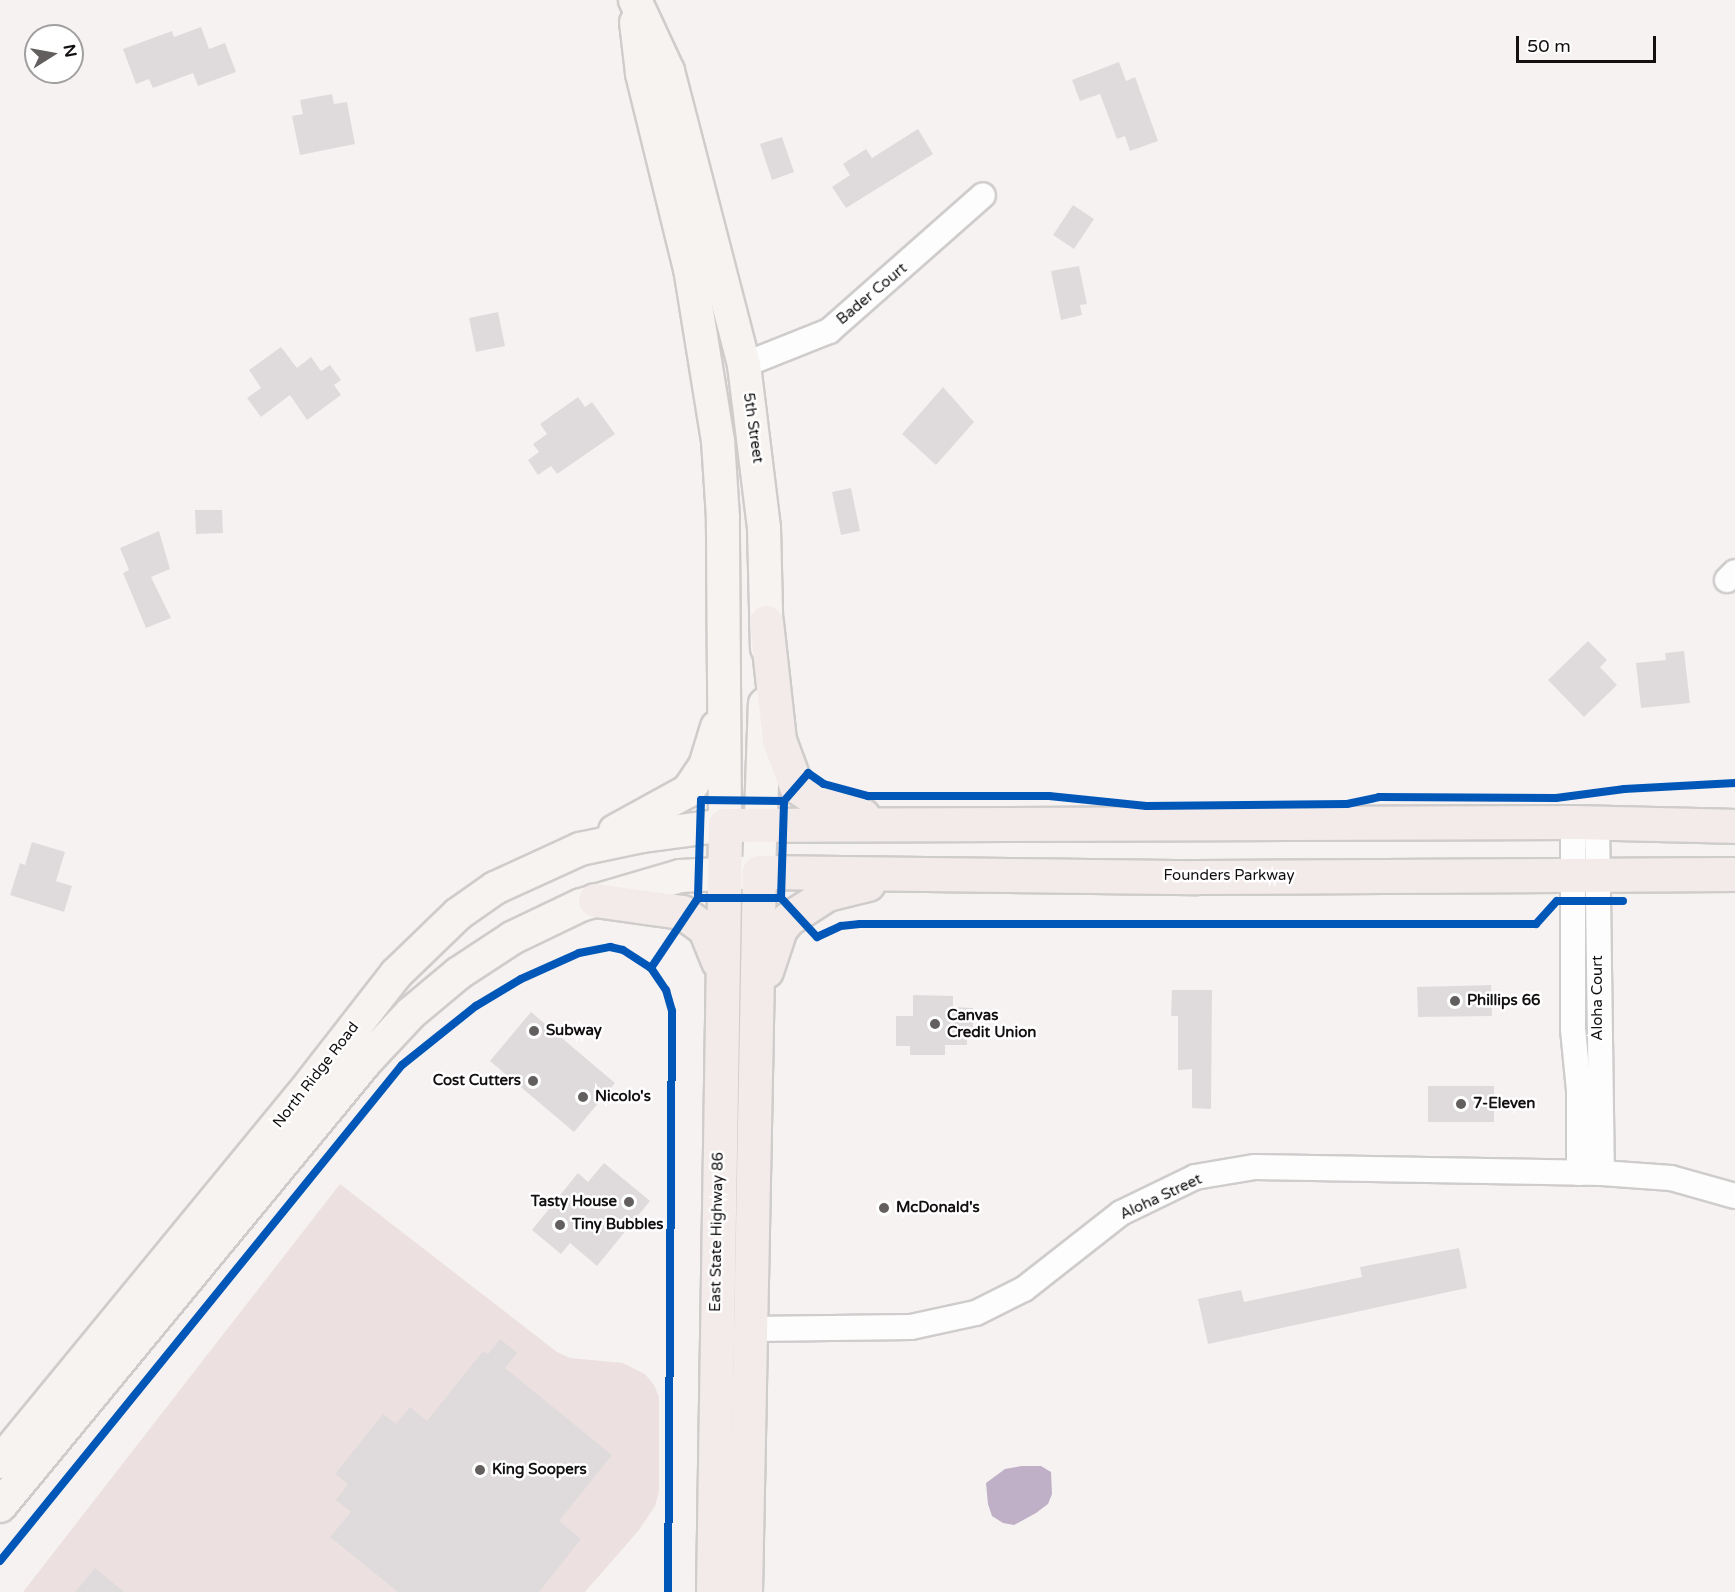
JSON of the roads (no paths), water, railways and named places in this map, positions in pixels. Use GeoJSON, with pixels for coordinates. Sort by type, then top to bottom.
{"type":"FeatureCollection","features":[{"type":"Feature","properties":{"kind":"highway"},"geometry":{"type":"LineString","coordinates":[[766,622],[779,740],[796,786],[823,804],[902,825]]}},
{"type":"Feature","properties":{"kind":"highway"},"geometry":{"type":"LineString","coordinates":[[725,825],[1585,822],[1735,826]]}},
{"type":"Feature","properties":{"kind":"highway","name":"5th Street"},"geometry":{"type":"LineString","coordinates":[[723,872],[725,825]]}},
{"type":"Feature","properties":{"kind":"highway","name":"East State Highway 86"},"geometry":{"type":"LineString","coordinates":[[713,1592],[723,872]]}},
{"type":"Feature","properties":{"kind":"highway"},"geometry":{"type":"LineString","coordinates":[[745,1592],[751,1329],[754,1017],[759,872]]}},
{"type":"Feature","properties":{"kind":"highway","name":"Founders Parkway"},"geometry":{"type":"LineString","coordinates":[[759,872],[1735,874]]}},
{"type":"Feature","properties":{"kind":"highway"},"geometry":{"type":"LineString","coordinates":[[754,1017],[780,929],[806,905],[850,888],[947,874]]}},
{"type":"Feature","properties":{"kind":"highway"},"geometry":{"type":"LineString","coordinates":[[595,900],[672,909],[698,922],[717,956],[722,1008]]}},
{"type":"Feature","properties":{"kind":"main road","name":"5th Street"},"geometry":{"type":"LineString","coordinates":[[634,0],[642,73],[690,269],[710,386],[723,518],[726,698],[725,825]]}},
{"type":"Feature","properties":{"kind":"main road","name":"5th Street"},"geometry":{"type":"LineString","coordinates":[[634,0],[668,71],[744,365],[759,478],[766,622],[759,872]]}},
{"type":"Feature","properties":{"kind":"main road"},"geometry":{"type":"LineString","coordinates":[[656,124],[693,212],[725,349],[735,364],[744,365]]}},
{"type":"Feature","properties":{"kind":"main road"},"geometry":{"type":"LineString","coordinates":[[710,386],[724,395],[736,428],[766,668]]}},
{"type":"Feature","properties":{"kind":"main road"},"geometry":{"type":"LineString","coordinates":[[580,849],[688,791],[705,766],[726,698]]}},
{"type":"Feature","properties":{"kind":"main road","name":"North Ridge Road"},"geometry":{"type":"LineString","coordinates":[[0,1462],[411,958],[458,914],[495,888],[580,849],[642,836],[725,825]]}},
{"type":"Feature","properties":{"kind":"main road","name":"North Ridge Road"},"geometry":{"type":"LineString","coordinates":[[0,1506],[367,1060],[411,1013],[459,973],[512,938],[595,900],[664,879],[723,872]]}},
{"type":"Feature","properties":{"kind":"main road","name":"Founders Parkway"},"geometry":{"type":"LineString","coordinates":[[723,872],[759,872]]}},
{"type":"Feature","properties":{"kind":"street","name":"Bader Court"},"geometry":{"type":"LineString","coordinates":[[744,365],[830,331],[983,195]]}},
{"type":"Feature","properties":{"kind":"street","name":"Aloha Court"},"geometry":{"type":"LineString","coordinates":[[1585,822],[1586,875],[1573,1029],[1591,1173]]}},
{"type":"Feature","properties":{"kind":"street","name":"Aloha Street"},"geometry":{"type":"LineString","coordinates":[[751,1329],[911,1327],[976,1312],[1024,1289],[1121,1213],[1195,1177],[1255,1167],[1591,1173],[1671,1178],[1735,1196]]}},
{"type":"Feature","properties":{"kind":"place","name":"Phillips 66"},"geometry":{"type":"Point","coordinates":[1455,1001]}},
{"type":"Feature","properties":{"kind":"place","name":"Canvas Credit Union"},"geometry":{"type":"Point","coordinates":[935,1024]}},
{"type":"Feature","properties":{"kind":"place","name":"Subway"},"geometry":{"type":"Point","coordinates":[534,1031]}},
{"type":"Feature","properties":{"kind":"place","name":"Cost Cutters"},"geometry":{"type":"Point","coordinates":[533,1081]}},
{"type":"Feature","properties":{"kind":"place","name":"Nicolo's"},"geometry":{"type":"Point","coordinates":[583,1097]}},
{"type":"Feature","properties":{"kind":"place","name":"7-Eleven"},"geometry":{"type":"Point","coordinates":[1461,1104]}},
{"type":"Feature","properties":{"kind":"place","name":"Tasty House"},"geometry":{"type":"Point","coordinates":[629,1202]}},
{"type":"Feature","properties":{"kind":"place","name":"McDonald's"},"geometry":{"type":"Point","coordinates":[884,1208]}},
{"type":"Feature","properties":{"kind":"place","name":"Tiny Bubbles"},"geometry":{"type":"Point","coordinates":[560,1225]}},
{"type":"Feature","properties":{"kind":"place","name":"King Soopers"},"geometry":{"type":"Point","coordinates":[480,1470]}}]}
